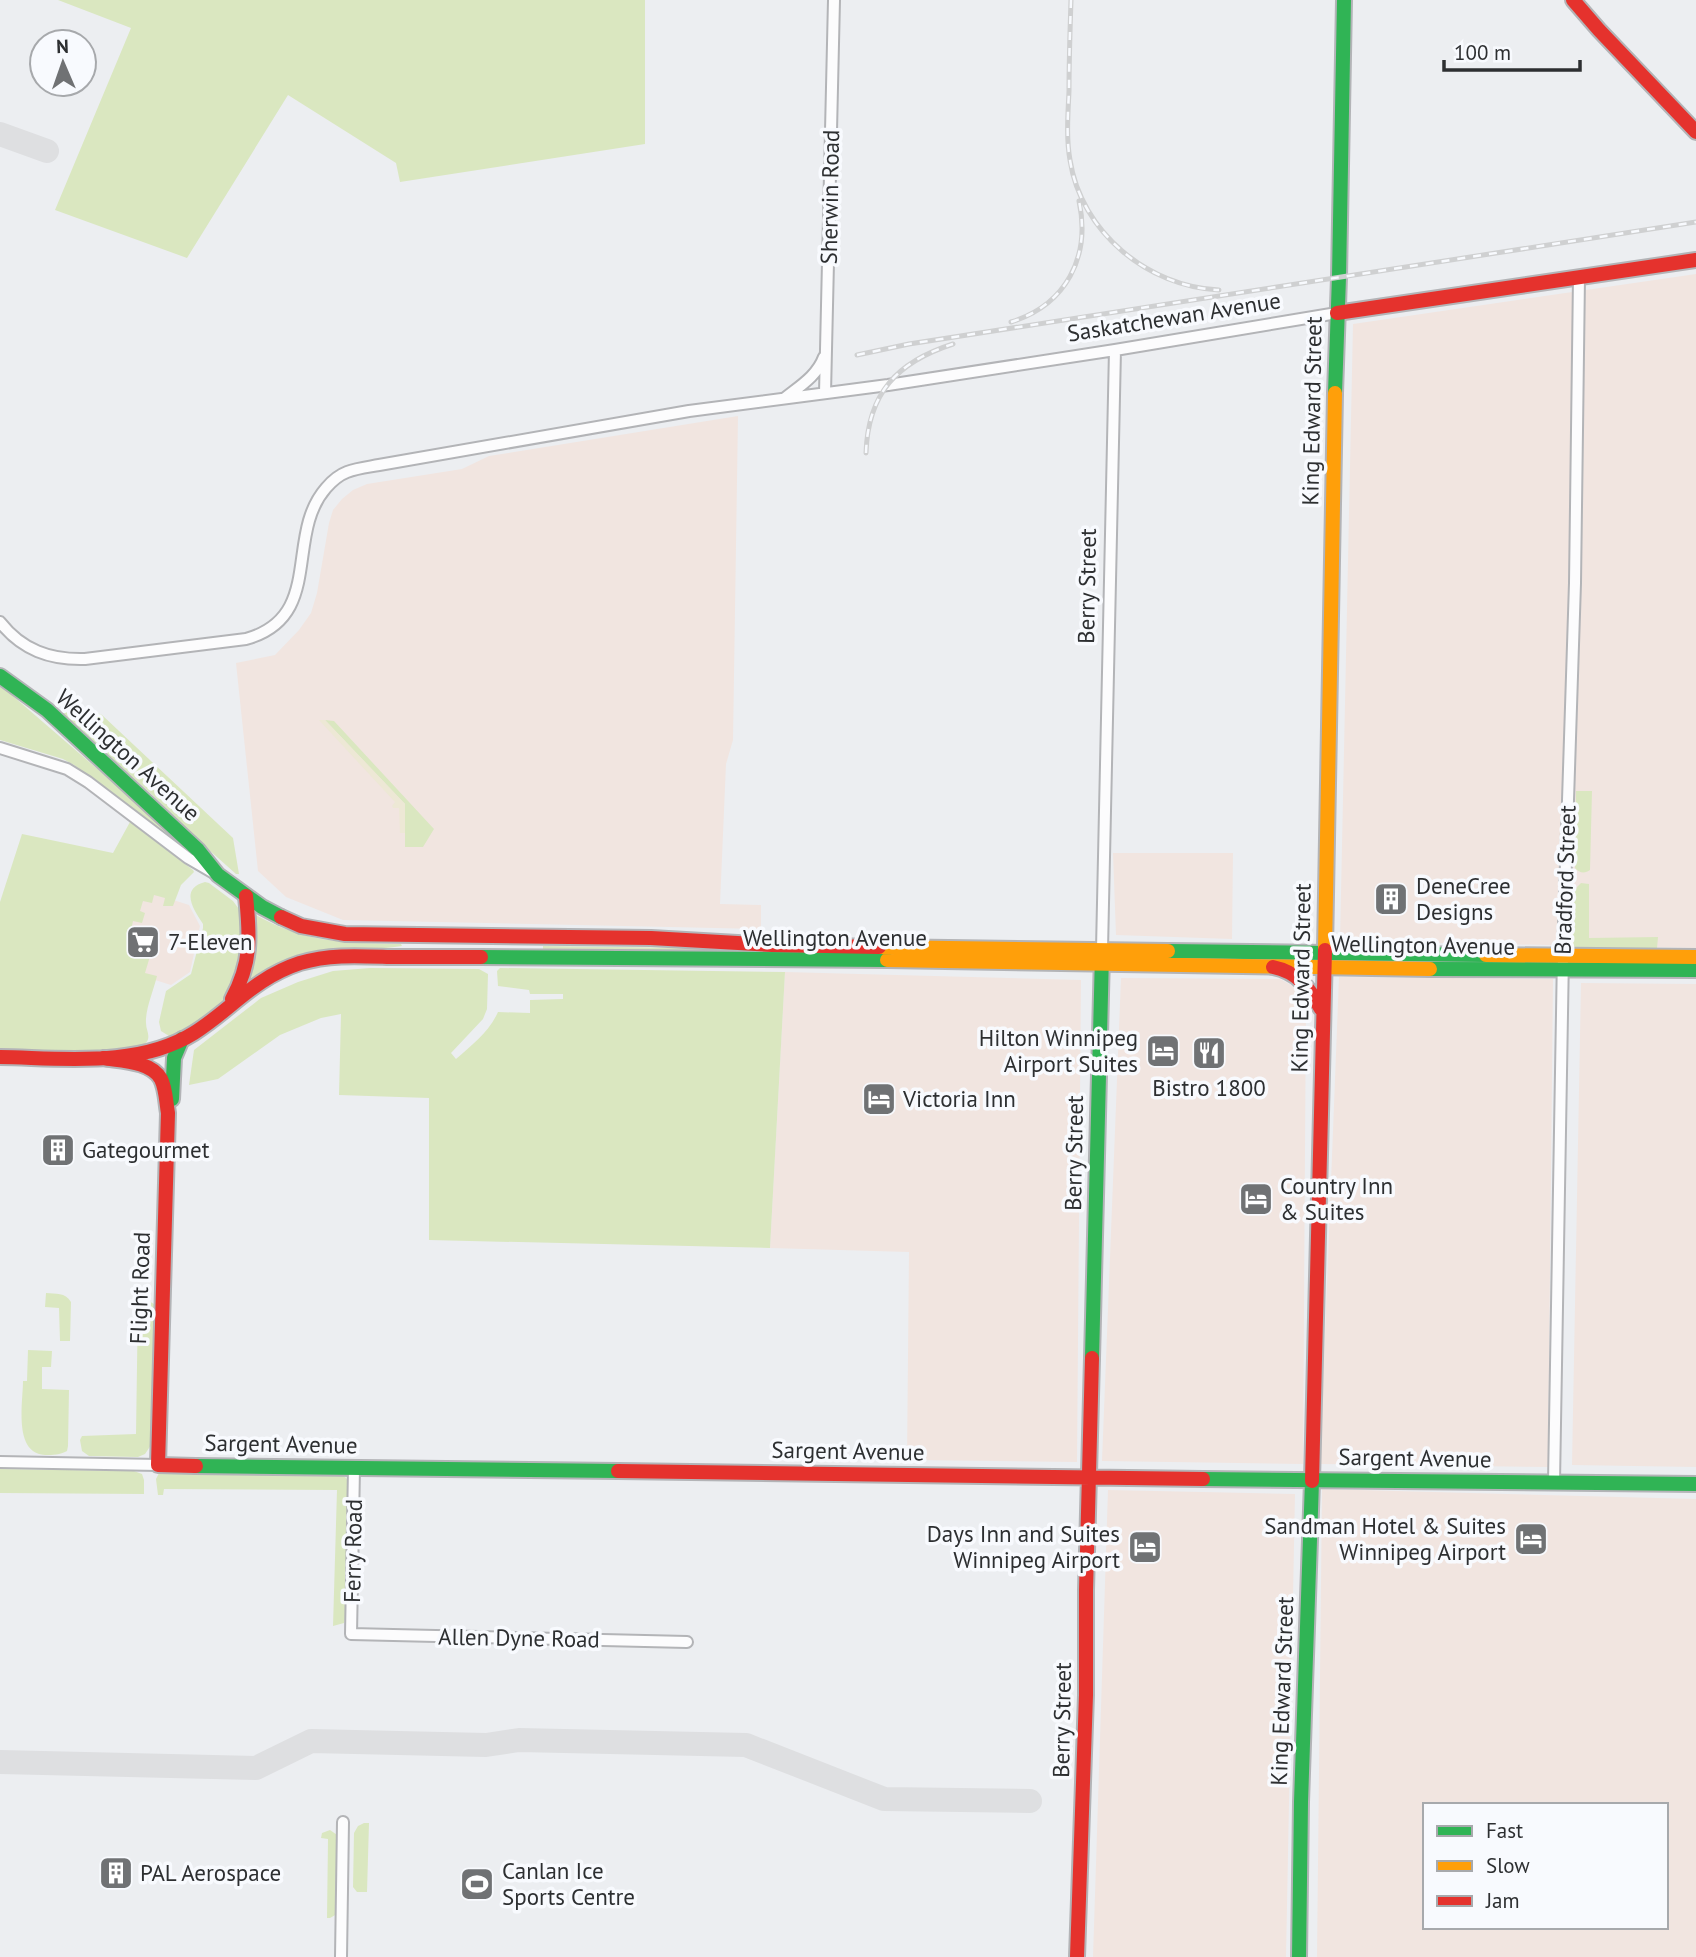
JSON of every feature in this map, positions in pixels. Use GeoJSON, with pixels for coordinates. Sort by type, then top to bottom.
{"type":"FeatureCollection","features":[{"type":"Feature","properties":{"kind":"main road","name":"King Edward Street"},"geometry":{"type":"LineString","coordinates":[[1299,1957],[1323,1011],[1344,0]]}},
{"type":"Feature","properties":{"kind":"main road"},"geometry":{"type":"LineString","coordinates":[[1573,0],[1598,30],[1696,132]]}},
{"type":"Feature","properties":{"kind":"main road","name":"Saskatchewan Avenue"},"geometry":{"type":"LineString","coordinates":[[1337,313],[1696,260]]}},
{"type":"Feature","properties":{"kind":"main road","name":"Wellington Avenue"},"geometry":{"type":"LineString","coordinates":[[0,676],[47,710],[198,850],[218,875],[246,896],[288,921],[315,930],[345,934],[651,938],[799,952],[1417,962],[1563,962],[1696,957]]}},
{"type":"Feature","properties":{"kind":"main road"},"geometry":{"type":"LineString","coordinates":[[228,1007],[241,985],[249,960],[246,896]]}},
{"type":"Feature","properties":{"kind":"main road","name":"Wellington Avenue"},"geometry":{"type":"LineString","coordinates":[[0,1057],[103,1058],[143,1052],[182,1039],[201,1028],[249,989],[281,971],[312,960],[338,956],[720,960],[799,952]]}},
{"type":"Feature","properties":{"kind":"main road","name":"Wellington Avenue"},"geometry":{"type":"LineString","coordinates":[[1102,956],[1273,967],[1324,960]]}},
{"type":"Feature","properties":{"kind":"main road","name":"Berry Street"},"geometry":{"type":"LineString","coordinates":[[1077,1957],[1087,1684],[1086,1590],[1102,956]]}},
{"type":"Feature","properties":{"kind":"main road","name":"Wellington Avenue"},"geometry":{"type":"LineString","coordinates":[[1563,962],[1696,970]]}},
{"type":"Feature","properties":{"kind":"main road"},"geometry":{"type":"LineString","coordinates":[[1273,967],[1285,969],[1304,981],[1323,1011]]}},
{"type":"Feature","properties":{"kind":"main road"},"geometry":{"type":"LineString","coordinates":[[168,1113],[172,1098],[174,1058],[182,1039]]}},
{"type":"Feature","properties":{"kind":"main road"},"geometry":{"type":"LineString","coordinates":[[103,1058],[141,1065],[158,1074],[163,1084],[168,1113]]}},
{"type":"Feature","properties":{"kind":"main road","name":"Flight Road"},"geometry":{"type":"LineString","coordinates":[[158,1465],[168,1113]]}},
{"type":"Feature","properties":{"kind":"main road","name":"Sargent Avenue"},"geometry":{"type":"LineString","coordinates":[[158,1465],[1696,1484]]}},
{"type":"Feature","properties":{"kind":"street","name":"Sherwin Road"},"geometry":{"type":"LineString","coordinates":[[825,393],[834,0]]}},
{"type":"Feature","properties":{"kind":"street","name":"Bradford Street"},"geometry":{"type":"LineString","coordinates":[[1554,1482],[1563,962],[1575,583],[1579,277]]}},
{"type":"Feature","properties":{"kind":"street","name":"Saskatchewan Avenue"},"geometry":{"type":"LineString","coordinates":[[0,622],[30,649],[50,657],[72,660],[217,644],[256,636],[275,626],[291,606],[298,588],[309,519],[323,492],[346,472],[689,411],[1115,350],[1337,313]]}},
{"type":"Feature","properties":{"kind":"street"},"geometry":{"type":"LineString","coordinates":[[785,398],[817,370],[827,348]]}},
{"type":"Feature","properties":{"kind":"street","name":"Berry Street"},"geometry":{"type":"LineString","coordinates":[[1102,956],[1115,350]]}},
{"type":"Feature","properties":{"kind":"street","name":"Wellington Avenue"},"geometry":{"type":"LineString","coordinates":[[0,748],[67,769],[188,858],[218,875]]}},
{"type":"Feature","properties":{"kind":"street","name":"Sargent Avenue"},"geometry":{"type":"LineString","coordinates":[[0,1462],[158,1465]]}},
{"type":"Feature","properties":{"kind":"street","name":"Ferry Road"},"geometry":{"type":"LineString","coordinates":[[351,1634],[354,1468]]}},
{"type":"Feature","properties":{"kind":"street","name":"Allen Dyne Road"},"geometry":{"type":"LineString","coordinates":[[351,1634],[687,1642]]}},
{"type":"Feature","properties":{"kind":"street"},"geometry":{"type":"LineString","coordinates":[[341,1957],[343,1822]]}},
{"type":"Feature","properties":{"kind":"shaded area"},"geometry":{"type":"Polygon","coordinates":[[[1696,274],[1696,948],[1340,941],[1353,324],[1696,274]]]}},
{"type":"Feature","properties":{"kind":"shaded area"},"geometry":{"type":"Polygon","coordinates":[[[738,416],[733,740],[726,764],[720,904],[761,905],[761,929],[343,920],[286,897],[258,871],[236,663],[275,655],[311,613],[329,523],[333,510],[342,499],[367,484],[462,469],[489,456],[738,416]]]}},
{"type":"Feature","properties":{"kind":"shaded area"},"geometry":{"type":"Polygon","coordinates":[[[1113,853],[1233,853],[1232,939],[1116,935],[1113,853]]]}},
{"type":"Feature","properties":{"kind":"shaded area"},"geometry":{"type":"Polygon","coordinates":[[[139,889],[189,905],[200,926],[190,972],[171,985],[142,976],[123,948],[139,889]]]}},
{"type":"Feature","properties":{"kind":"shaded area"},"geometry":{"type":"Polygon","coordinates":[[[785,972],[1081,980],[1077,1462],[907,1460],[909,1252],[770,1248],[785,972]]]}},
{"type":"Feature","properties":{"kind":"shaded area"},"geometry":{"type":"Polygon","coordinates":[[[1339,977],[1553,979],[1548,1467],[1320,1464],[1339,977]]]}},
{"type":"Feature","properties":{"kind":"shaded area"},"geometry":{"type":"Polygon","coordinates":[[[1121,978],[1280,979],[1306,997],[1303,1464],[1102,1461],[1121,978]]]}},
{"type":"Feature","properties":{"kind":"shaded area"},"geometry":{"type":"Polygon","coordinates":[[[1581,983],[1696,984],[1696,1467],[1572,1465],[1581,983]]]}},
{"type":"Feature","properties":{"kind":"shaded area"},"geometry":{"type":"Polygon","coordinates":[[[1322,1489],[1696,1499],[1696,1957],[1317,1957],[1322,1489]]]}},
{"type":"Feature","properties":{"kind":"shaded area"},"geometry":{"type":"Polygon","coordinates":[[[1108,1490],[1295,1494],[1286,1957],[1093,1957],[1108,1490]]]}},
{"type":"Feature","properties":{"kind":"green space"},"geometry":{"type":"Polygon","coordinates":[[[58,0],[645,0],[645,144],[400,182],[396,163],[288,95],[187,258],[55,210],[131,28],[58,0]]]}},
{"type":"Feature","properties":{"kind":"green space"},"geometry":{"type":"Polygon","coordinates":[[[0,683],[197,855],[195,858],[74,765],[63,759],[0,740],[0,683]]]}},
{"type":"Feature","properties":{"kind":"green space"},"geometry":{"type":"Polygon","coordinates":[[[66,711],[95,712],[102,715],[233,838],[239,874],[207,849],[63,714],[66,711]]]}},
{"type":"Feature","properties":{"kind":"green space"},"geometry":{"type":"Polygon","coordinates":[[[325,720],[334,721],[434,829],[423,847],[405,847],[405,804],[325,720]]]}},
{"type":"Feature","properties":{"kind":"green space"},"geometry":{"type":"Polygon","coordinates":[[[1576,791],[1592,791],[1590,870],[1584,872],[1575,868],[1576,791]]]}},
{"type":"Feature","properties":{"kind":"green space"},"geometry":{"type":"Polygon","coordinates":[[[130,822],[194,872],[181,885],[173,906],[163,906],[165,898],[154,895],[152,903],[143,901],[140,911],[145,913],[142,923],[133,921],[130,935],[134,937],[131,948],[151,953],[145,973],[157,976],[147,1012],[147,1041],[137,1047],[121,1050],[0,1050],[0,902],[22,834],[113,853],[130,822]]]}},
{"type":"Feature","properties":{"kind":"green space"},"geometry":{"type":"Polygon","coordinates":[[[205,882],[233,901],[242,913],[243,966],[225,1000],[194,1025],[169,1036],[161,1031],[159,1022],[166,991],[191,974],[203,924],[193,906],[191,895],[197,885],[205,882]]]}},
{"type":"Feature","properties":{"kind":"green space"},"geometry":{"type":"Polygon","coordinates":[[[1581,883],[1589,884],[1589,938],[1658,937],[1657,948],[1574,948],[1574,890],[1581,883]]]}},
{"type":"Feature","properties":{"kind":"green space"},"geometry":{"type":"Polygon","coordinates":[[[254,914],[290,931],[325,940],[402,946],[379,949],[249,983],[247,981],[254,914]]]}},
{"type":"Feature","properties":{"kind":"green space"},"geometry":{"type":"Polygon","coordinates":[[[543,946],[767,949],[767,954],[543,952],[543,946]]]}},
{"type":"Feature","properties":{"kind":"green space"},"geometry":{"type":"Polygon","coordinates":[[[370,968],[479,969],[488,974],[487,1009],[483,1019],[451,1053],[456,1059],[485,1032],[498,1012],[530,1013],[530,1000],[563,999],[563,994],[530,994],[529,990],[498,986],[497,971],[500,968],[785,972],[770,1248],[429,1240],[429,1098],[339,1095],[341,1014],[321,1018],[280,1035],[218,1079],[189,1085],[194,1050],[261,998],[333,971],[370,968]]]}},
{"type":"Feature","properties":{"kind":"green space"},"geometry":{"type":"Polygon","coordinates":[[[46,1293],[63,1295],[71,1302],[70,1341],[60,1341],[59,1308],[45,1307],[46,1293]]]}},
{"type":"Feature","properties":{"kind":"green space"},"geometry":{"type":"Polygon","coordinates":[[[138,1299],[154,1304],[151,1445],[145,1454],[138,1457],[89,1456],[82,1451],[82,1436],[136,1434],[138,1299]]]}},
{"type":"Feature","properties":{"kind":"green space"},"geometry":{"type":"Polygon","coordinates":[[[28,1350],[52,1351],[51,1367],[42,1367],[42,1389],[69,1390],[68,1446],[67,1451],[62,1453],[45,1455],[35,1452],[24,1437],[22,1402],[23,1381],[27,1381],[28,1350]]]}},
{"type":"Feature","properties":{"kind":"green space"},"geometry":{"type":"Polygon","coordinates":[[[0,1469],[134,1471],[142,1474],[144,1494],[0,1493],[0,1469]]]}},
{"type":"Feature","properties":{"kind":"green space"},"geometry":{"type":"Polygon","coordinates":[[[159,1473],[340,1474],[345,1477],[350,1486],[344,1623],[333,1626],[337,1490],[164,1489],[163,1495],[158,1495],[156,1479],[159,1473]]]}},
{"type":"Feature","properties":{"kind":"green space"},"geometry":{"type":"Polygon","coordinates":[[[369,1823],[367,1892],[357,1892],[353,1887],[354,1833],[358,1826],[369,1823]]]}},
{"type":"Feature","properties":{"kind":"green space"},"geometry":{"type":"Polygon","coordinates":[[[330,1830],[340,1837],[337,1914],[327,1918],[328,1839],[321,1838],[322,1833],[330,1830]]]}},
{"type":"Feature","properties":{"kind":"sand"},"geometry":{"type":"Polygon","coordinates":[[[319,720],[325,720],[405,804],[405,833],[400,833],[399,808],[392,806],[395,802],[319,720]]]}},
{"type":"Feature","properties":{"kind":"taxiway"},"geometry":{"type":"LineString","coordinates":[[0,134],[47,151]]}},
{"type":"Feature","properties":{"kind":"taxiway"},"geometry":{"type":"LineString","coordinates":[[0,1762],[256,1768],[311,1741],[486,1745],[519,1740],[746,1745],[884,1799],[1030,1801]]}},
{"type":"Feature","properties":{"kind":"railway"},"geometry":{"type":"LineString","coordinates":[[1071,0],[1068,143],[1077,186],[1088,210],[1103,232],[1122,251],[1144,267],[1167,279],[1193,287],[1219,290]]}},
{"type":"Feature","properties":{"kind":"railway"},"geometry":{"type":"LineString","coordinates":[[1011,322],[1047,304],[1070,276],[1081,241],[1079,201]]}},
{"type":"Feature","properties":{"kind":"railway"},"geometry":{"type":"LineString","coordinates":[[857,355],[909,344],[1696,222]]}},
{"type":"Feature","properties":{"kind":"railway"},"geometry":{"type":"LineString","coordinates":[[866,453],[873,413],[889,383],[916,360],[953,344]]}},
{"type":"Feature","properties":{"kind":"traffic: fast"},"geometry":{"type":"LineString","coordinates":[[1335,393],[1344,0]]}},
{"type":"Feature","properties":{"kind":"traffic: fast"},"geometry":{"type":"LineString","coordinates":[[0,676],[47,710],[198,850],[218,875],[262,907],[281,917]]}},
{"type":"Feature","properties":{"kind":"traffic: fast"},"geometry":{"type":"LineString","coordinates":[[1168,951],[1486,955]]}},
{"type":"Feature","properties":{"kind":"traffic: fast"},"geometry":{"type":"LineString","coordinates":[[1092,1358],[1102,954]]}},
{"type":"Feature","properties":{"kind":"traffic: fast"},"geometry":{"type":"LineString","coordinates":[[481,957],[887,960]]}},
{"type":"Feature","properties":{"kind":"traffic: fast"},"geometry":{"type":"LineString","coordinates":[[1430,969],[1696,970]]}},
{"type":"Feature","properties":{"kind":"traffic: fast"},"geometry":{"type":"LineString","coordinates":[[172,1099],[174,1058],[182,1039]]}},
{"type":"Feature","properties":{"kind":"traffic: fast"},"geometry":{"type":"LineString","coordinates":[[196,1466],[618,1471]]}},
{"type":"Feature","properties":{"kind":"traffic: fast"},"geometry":{"type":"LineString","coordinates":[[1203,1479],[1696,1484]]}},
{"type":"Feature","properties":{"kind":"traffic: fast"},"geometry":{"type":"LineString","coordinates":[[1299,1957],[1301,1802],[1312,1481]]}},
{"type":"Feature","properties":{"kind":"traffic: slow"},"geometry":{"type":"LineString","coordinates":[[1325,950],[1335,393]]}},
{"type":"Feature","properties":{"kind":"traffic: slow"},"geometry":{"type":"LineString","coordinates":[[879,947],[1168,951]]}},
{"type":"Feature","properties":{"kind":"traffic: slow"},"geometry":{"type":"LineString","coordinates":[[1486,955],[1696,957]]}},
{"type":"Feature","properties":{"kind":"traffic: slow"},"geometry":{"type":"LineString","coordinates":[[887,960],[1430,969]]}},
{"type":"Feature","properties":{"kind":"traffic: jam"},"geometry":{"type":"LineString","coordinates":[[1573,0],[1696,132]]}},
{"type":"Feature","properties":{"kind":"traffic: jam"},"geometry":{"type":"LineString","coordinates":[[1337,313],[1696,260]]}},
{"type":"Feature","properties":{"kind":"traffic: jam"},"geometry":{"type":"LineString","coordinates":[[232,999],[239,986],[248,949],[246,896]]}},
{"type":"Feature","properties":{"kind":"traffic: jam"},"geometry":{"type":"LineString","coordinates":[[281,917],[301,926],[345,934],[651,938],[772,945],[879,947]]}},
{"type":"Feature","properties":{"kind":"traffic: jam"},"geometry":{"type":"LineString","coordinates":[[1312,1481],[1325,950]]}},
{"type":"Feature","properties":{"kind":"traffic: jam"},"geometry":{"type":"LineString","coordinates":[[0,1057],[100,1059],[149,1052],[194,1033],[269,977],[311,960],[345,956],[481,957]]}},
{"type":"Feature","properties":{"kind":"traffic: jam"},"geometry":{"type":"LineString","coordinates":[[1273,967],[1282,969],[1302,982],[1321,1009]]}},
{"type":"Feature","properties":{"kind":"traffic: jam"},"geometry":{"type":"LineString","coordinates":[[103,1058],[143,1065],[156,1073],[164,1087],[168,1113],[158,1465],[196,1466]]}},
{"type":"Feature","properties":{"kind":"traffic: jam"},"geometry":{"type":"LineString","coordinates":[[1077,1957],[1086,1695],[1092,1358]]}},
{"type":"Feature","properties":{"kind":"traffic: jam"},"geometry":{"type":"LineString","coordinates":[[618,1471],[1203,1479]]}},
{"type":"Feature","properties":{"kind":"place","name":"DeneCree Designs"},"geometry":{"type":"Point","coordinates":[1391,899]}},
{"type":"Feature","properties":{"kind":"place","name":"7-Eleven"},"geometry":{"type":"Point","coordinates":[143,942]}},
{"type":"Feature","properties":{"kind":"place","name":"Hilton Winnipeg Airport Suites"},"geometry":{"type":"Point","coordinates":[1163,1051]}},
{"type":"Feature","properties":{"kind":"place","name":"Bistro 1800"},"geometry":{"type":"Point","coordinates":[1209,1053]}},
{"type":"Feature","properties":{"kind":"place","name":"Victoria Inn"},"geometry":{"type":"Point","coordinates":[879,1099]}},
{"type":"Feature","properties":{"kind":"place","name":"Gategourmet"},"geometry":{"type":"Point","coordinates":[58,1150]}},
{"type":"Feature","properties":{"kind":"place","name":"Country Inn & Suites"},"geometry":{"type":"Point","coordinates":[1256,1199]}},
{"type":"Feature","properties":{"kind":"place","name":"Sandman Hotel & Suites Winnipeg Airport"},"geometry":{"type":"Point","coordinates":[1531,1539]}},
{"type":"Feature","properties":{"kind":"place","name":"Days Inn and Suites Winnipeg Airport"},"geometry":{"type":"Point","coordinates":[1145,1547]}},
{"type":"Feature","properties":{"kind":"place","name":"PAL Aerospace"},"geometry":{"type":"Point","coordinates":[116,1873]}},
{"type":"Feature","properties":{"kind":"place","name":"Canlan Ice Sports Centre"},"geometry":{"type":"Point","coordinates":[477,1884]}}]}
